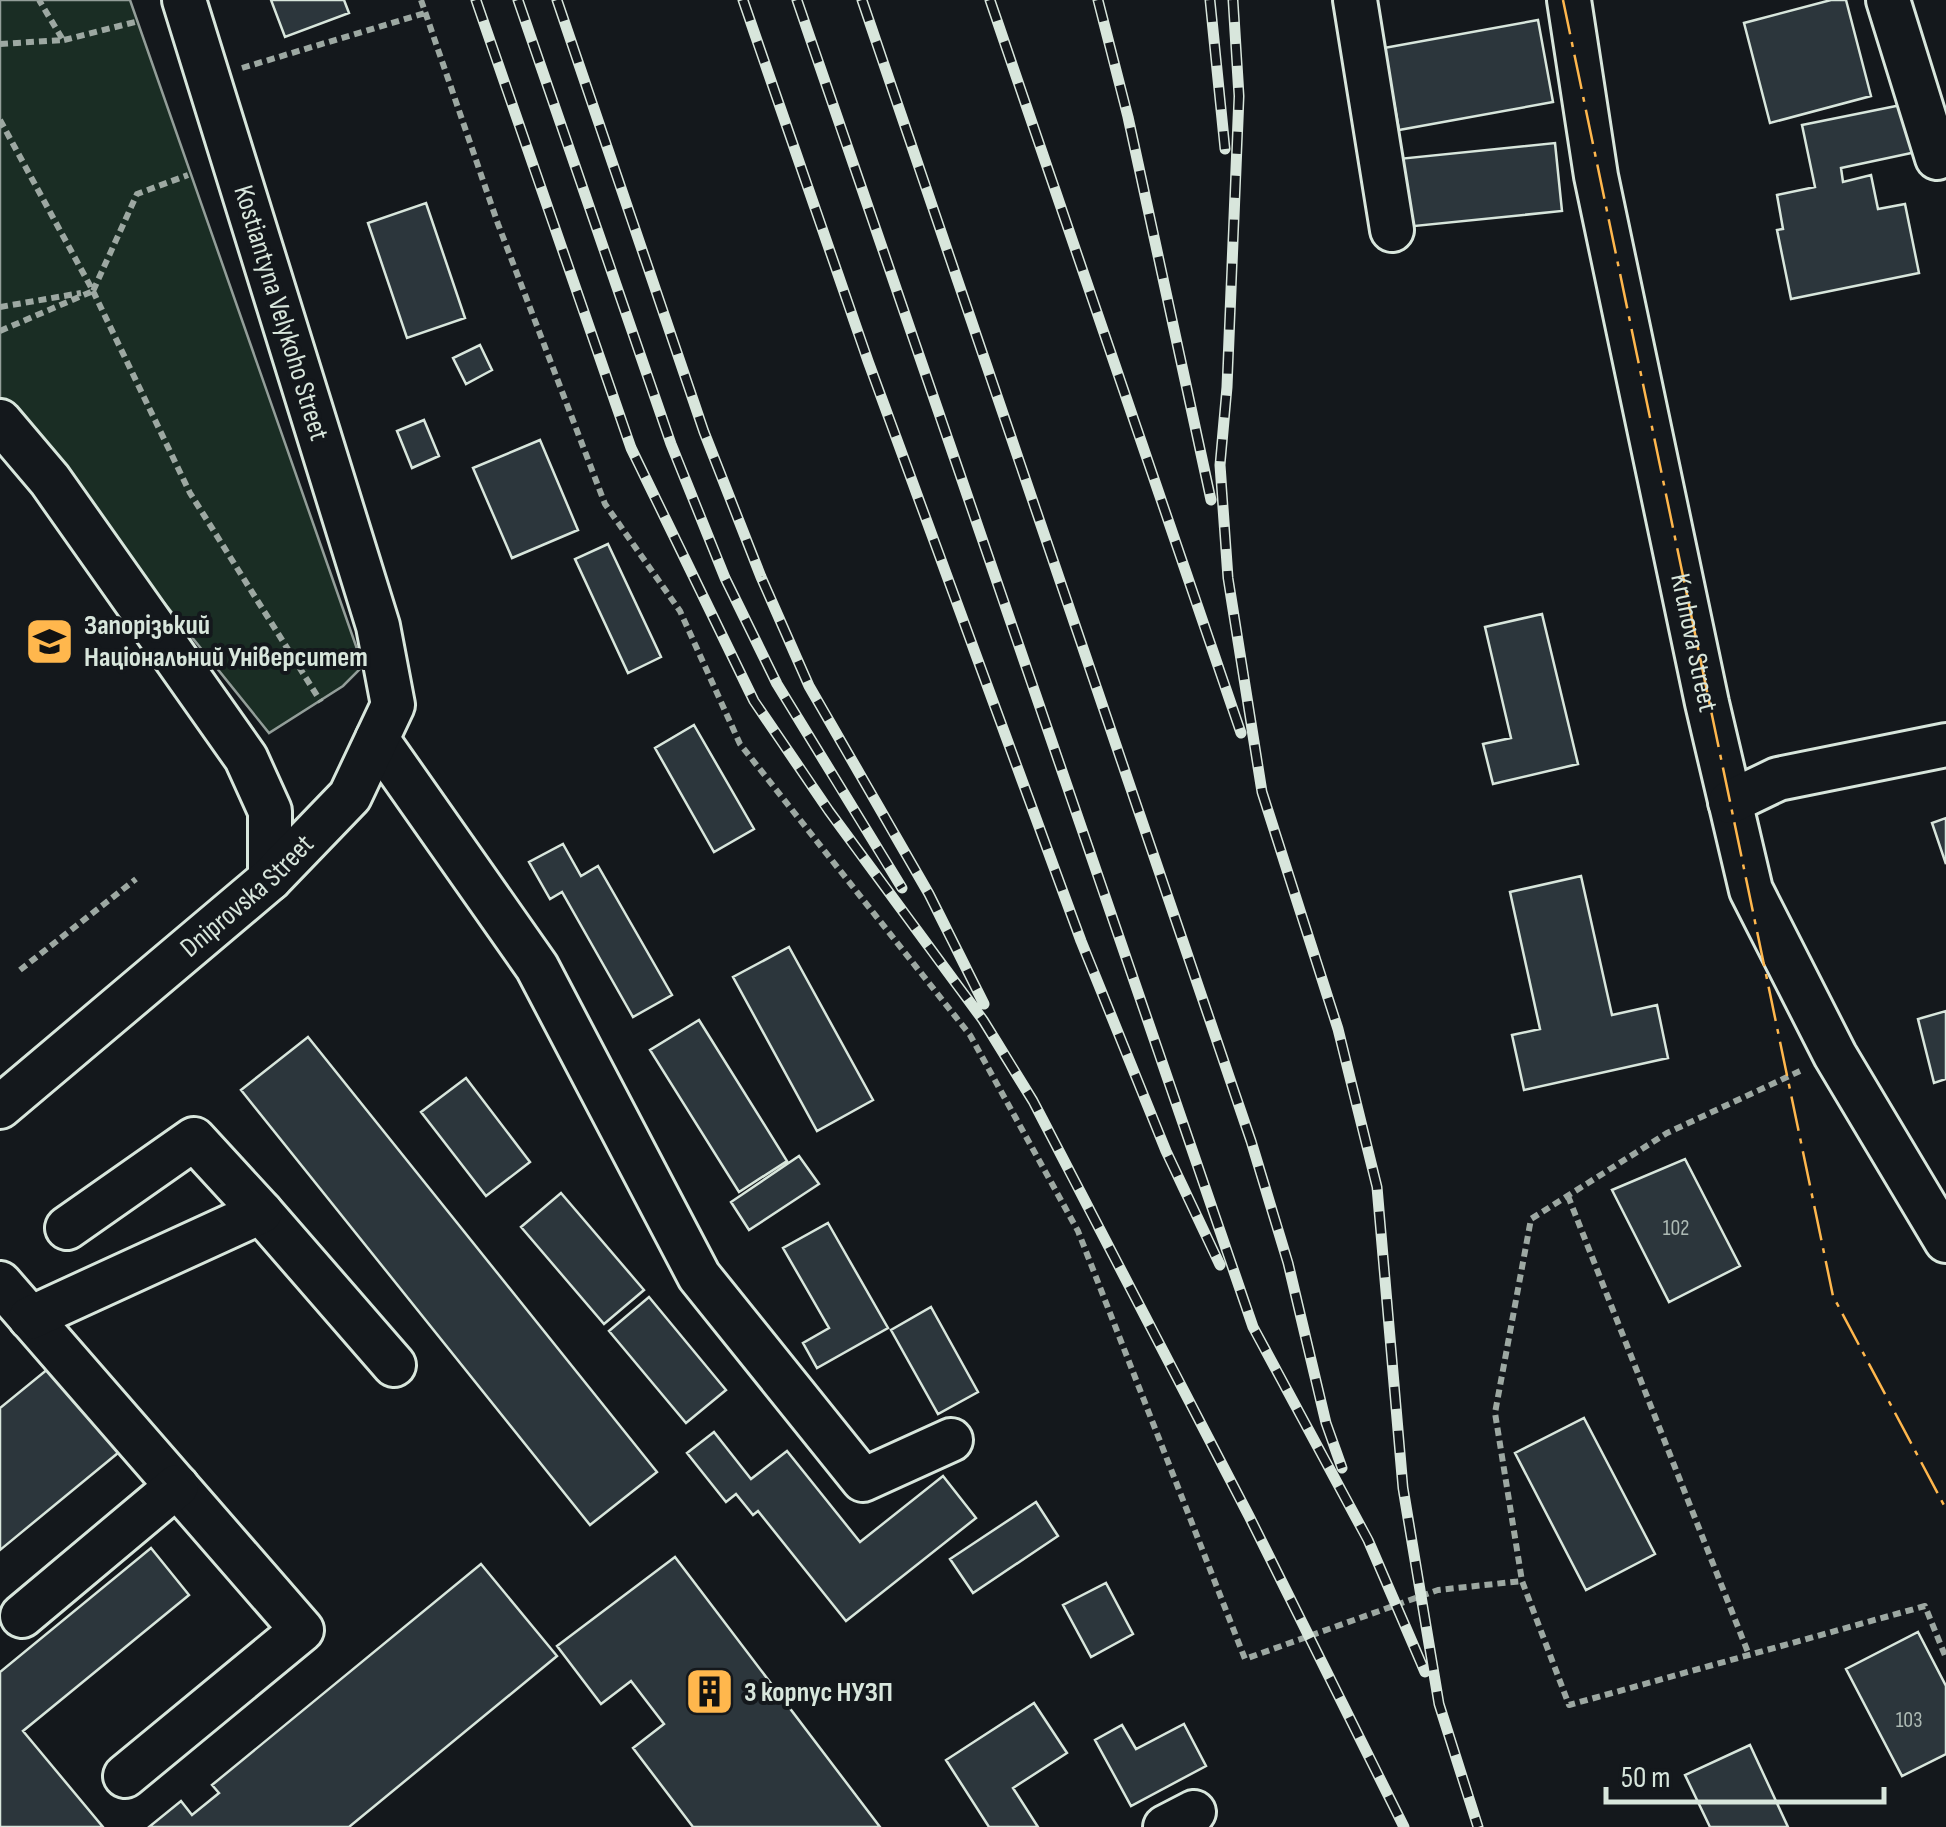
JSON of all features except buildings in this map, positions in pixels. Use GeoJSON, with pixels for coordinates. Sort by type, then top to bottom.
{"type":"FeatureCollection","features":[{"type":"Feature","properties":{"kind":"street","name":"Kostiantyna Velykoho Street"},"geometry":{"type":"LineString","coordinates":[[184,0],[378,626]]}},
{"type":"Feature","properties":{"kind":"street"},"geometry":{"type":"LineString","coordinates":[[1354,0],[1392,230]]}},
{"type":"Feature","properties":{"kind":"street","name":"Kruhova Street"},"geometry":{"type":"LineString","coordinates":[[1569,0],[1596,176],[1751,890],[1834,1055],[1935,1199],[1946,1241]]}},
{"type":"Feature","properties":{"kind":"street"},"geometry":{"type":"LineString","coordinates":[[1888,0],[1937,158]]}},
{"type":"Feature","properties":{"kind":"street"},"geometry":{"type":"LineString","coordinates":[[0,421],[50,480],[246,758],[270,811],[270,879]]}},
{"type":"Feature","properties":{"kind":"street","name":"Dniprovska Street"},"geometry":{"type":"LineString","coordinates":[[0,1107],[270,879],[350,796],[393,705],[378,626]]}},
{"type":"Feature","properties":{"kind":"street"},"geometry":{"type":"LineString","coordinates":[[377,739],[537,967],[698,1276],[863,1480],[951,1440]]}},
{"type":"Feature","properties":{"kind":"street"},"geometry":{"type":"LineString","coordinates":[[1730,802],[1778,779],[1946,746]]}},
{"type":"Feature","properties":{"kind":"street"},"geometry":{"type":"LineString","coordinates":[[67,1228],[194,1139],[394,1365]]}},
{"type":"Feature","properties":{"kind":"street"},"geometry":{"type":"LineString","coordinates":[[30,1318],[262,1212]]}},
{"type":"Feature","properties":{"kind":"street"},"geometry":{"type":"LineString","coordinates":[[0,1283],[302,1630],[126,1776]]}},
{"type":"Feature","properties":{"kind":"street"},"geometry":{"type":"LineString","coordinates":[[22,1616],[177,1486]]}},
{"type":"Feature","properties":{"kind":"path"},"geometry":{"type":"LineString","coordinates":[[39,0],[63,40]]}},
{"type":"Feature","properties":{"kind":"path"},"geometry":{"type":"LineString","coordinates":[[421,0],[498,224],[605,504],[680,611],[740,744],[970,1035],[1078,1231],[1245,1659],[1438,1590],[1522,1581]]}},
{"type":"Feature","properties":{"kind":"path"},"geometry":{"type":"LineString","coordinates":[[241,69],[425,13]]}},
{"type":"Feature","properties":{"kind":"path"},"geometry":{"type":"LineString","coordinates":[[0,44],[63,40],[135,22]]}},
{"type":"Feature","properties":{"kind":"path"},"geometry":{"type":"LineString","coordinates":[[0,120],[92,291],[190,493],[321,702]]}},
{"type":"Feature","properties":{"kind":"path"},"geometry":{"type":"LineString","coordinates":[[0,331],[92,291],[137,194],[188,175]]}},
{"type":"Feature","properties":{"kind":"path"},"geometry":{"type":"LineString","coordinates":[[0,307],[92,291]]}},
{"type":"Feature","properties":{"kind":"path"},"geometry":{"type":"LineString","coordinates":[[20,970],[136,879]]}},
{"type":"Feature","properties":{"kind":"path"},"geometry":{"type":"LineString","coordinates":[[1834,1055],[1667,1133],[1530,1220],[1495,1413],[1522,1581],[1569,1705],[1925,1606],[1946,1658]]}},
{"type":"Feature","properties":{"kind":"path"},"geometry":{"type":"LineString","coordinates":[[1568,1196],[1749,1655]]}},
{"type":"Feature","properties":{"kind":"green space"},"geometry":{"type":"Polygon","coordinates":[[[0,0],[130,0],[363,666],[343,686],[269,733],[0,399],[0,0]]]}},
{"type":"Feature","properties":{"kind":"railway"},"geometry":{"type":"LineString","coordinates":[[476,0],[631,448],[754,701],[829,811],[983,1020],[1033,1101],[1249,1516],[1404,1827]]}},
{"type":"Feature","properties":{"kind":"railway"},"geometry":{"type":"LineString","coordinates":[[518,0],[671,444],[725,578],[777,684],[902,888]]}},
{"type":"Feature","properties":{"kind":"railway"},"geometry":{"type":"LineString","coordinates":[[557,0],[704,432],[761,577],[809,686],[929,894],[984,1004]]}},
{"type":"Feature","properties":{"kind":"railway"},"geometry":{"type":"LineString","coordinates":[[743,0],[868,361],[1081,941],[1166,1151],[1220,1265]]}},
{"type":"Feature","properties":{"kind":"railway"},"geometry":{"type":"LineString","coordinates":[[797,0],[1253,1327],[1368,1540],[1425,1672]]}},
{"type":"Feature","properties":{"kind":"railway"},"geometry":{"type":"LineString","coordinates":[[862,0],[1251,1141],[1288,1263],[1326,1423],[1342,1468]]}},
{"type":"Feature","properties":{"kind":"railway"},"geometry":{"type":"LineString","coordinates":[[990,0],[1241,733]]}},
{"type":"Feature","properties":{"kind":"railway"},"geometry":{"type":"LineString","coordinates":[[1098,0],[1128,117],[1211,500]]}},
{"type":"Feature","properties":{"kind":"railway"},"geometry":{"type":"LineString","coordinates":[[1210,0],[1225,149]]}},
{"type":"Feature","properties":{"kind":"railway"},"geometry":{"type":"LineString","coordinates":[[1233,0],[1239,96],[1220,465],[1228,578],[1262,792],[1338,1029],[1377,1187],[1403,1488],[1439,1704],[1478,1827]]}},
{"type":"Feature","properties":{"kind":"power"},"geometry":{"type":"LineString","coordinates":[[1563,0],[1833,1296],[1946,1509]]}},
{"type":"Feature","properties":{"kind":"place","name":"Запорізький Національний Університет"},"geometry":{"type":"Point","coordinates":[49,641]}},
{"type":"Feature","properties":{"kind":"place","name":"3 корпус НУЗП"},"geometry":{"type":"Point","coordinates":[709,1692]}}]}
